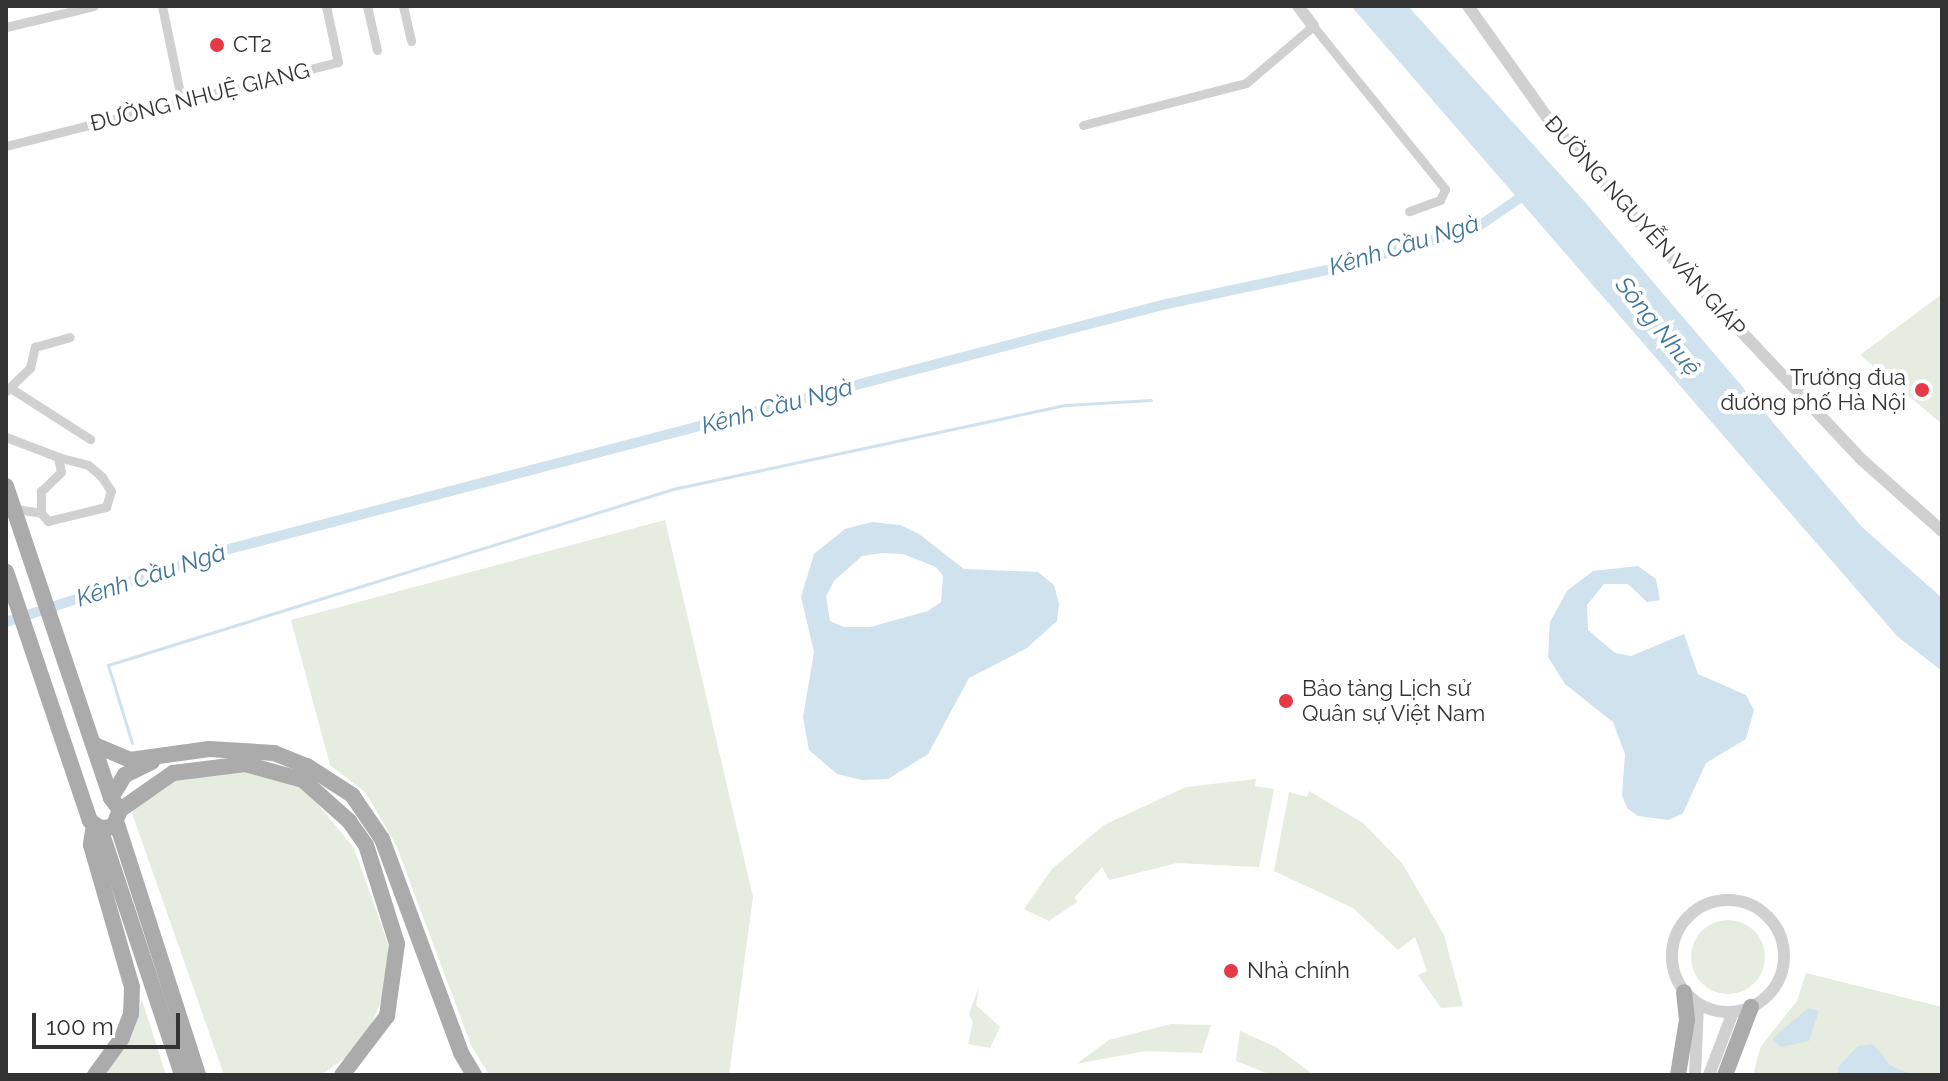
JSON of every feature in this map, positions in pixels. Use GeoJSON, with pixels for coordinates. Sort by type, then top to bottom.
{"type":"FeatureCollection","features":[{"type":"Feature","properties":{"kind":"main road"},"geometry":{"type":"LineString","coordinates":[[6,486],[66,654],[198,1075]]}},
{"type":"Feature","properties":{"kind":"main road"},"geometry":{"type":"LineString","coordinates":[[6,572],[106,847],[182,1075]]}},
{"type":"Feature","properties":{"kind":"main road"},"geometry":{"type":"LineString","coordinates":[[95,745],[118,759],[160,758],[209,749],[274,753],[307,766],[352,795],[382,839],[474,1075]]}},
{"type":"Feature","properties":{"kind":"main road"},"geometry":{"type":"LineString","coordinates":[[118,818],[125,775],[160,758]]}},
{"type":"Feature","properties":{"kind":"main road"},"geometry":{"type":"LineString","coordinates":[[95,1075],[122,1038],[131,1014],[132,987],[91,845],[97,827],[118,818],[173,773],[245,764],[303,780],[349,821],[366,845],[397,944],[387,1016],[342,1075]]}},
{"type":"Feature","properties":{"kind":"main road"},"geometry":{"type":"LineString","coordinates":[[89,807],[96,800],[118,818]]}},
{"type":"Feature","properties":{"kind":"main road"},"geometry":{"type":"LineString","coordinates":[[1678,1075],[1687,1020],[1684,992]]}},
{"type":"Feature","properties":{"kind":"main road"},"geometry":{"type":"LineString","coordinates":[[1725,1075],[1751,1007]]}},
{"type":"Feature","properties":{"kind":"street"},"geometry":{"type":"LineString","coordinates":[[6,27],[94,6]]}},
{"type":"Feature","properties":{"kind":"street"},"geometry":{"type":"LineString","coordinates":[[162,6],[182,103]]}},
{"type":"Feature","properties":{"kind":"street","name":"ĐƯỜNG NHUỆ GIANG"},"geometry":{"type":"LineString","coordinates":[[6,146],[338,62],[326,6]]}},
{"type":"Feature","properties":{"kind":"street"},"geometry":{"type":"LineString","coordinates":[[367,6],[377,50]]}},
{"type":"Feature","properties":{"kind":"street"},"geometry":{"type":"LineString","coordinates":[[403,6],[411,41]]}},
{"type":"Feature","properties":{"kind":"street"},"geometry":{"type":"LineString","coordinates":[[1298,6],[1445,189],[1440,200],[1409,211]]}},
{"type":"Feature","properties":{"kind":"street","name":"ĐƯỜNG NGUYỄN VĂN GIÁP"},"geometry":{"type":"LineString","coordinates":[[1468,6],[1551,123],[1630,213],[1861,459],[1942,531]]}},
{"type":"Feature","properties":{"kind":"street"},"geometry":{"type":"LineString","coordinates":[[1083,125],[1246,83],[1313,26]]}},
{"type":"Feature","properties":{"kind":"street"},"geometry":{"type":"LineString","coordinates":[[70,337],[35,347],[30,368],[9,390],[90,439]]}},
{"type":"Feature","properties":{"kind":"street"},"geometry":{"type":"LineString","coordinates":[[6,437],[94,469],[111,491],[106,507],[48,521],[41,513],[16,509]]}},
{"type":"Feature","properties":{"kind":"street"},"geometry":{"type":"LineString","coordinates":[[41,513],[41,491],[61,472],[58,457]]}},
{"type":"Feature","properties":{"kind":"street"},"geometry":{"type":"LineString","coordinates":[[1713,902],[1750,905],[1777,929],[1783,959],[1778,982],[1751,1007],[1733,1012],[1698,1004],[1684,992],[1671,957],[1683,923],[1713,902]]}},
{"type":"Feature","properties":{"kind":"street"},"geometry":{"type":"LineString","coordinates":[[1695,1075],[1698,1004]]}},
{"type":"Feature","properties":{"kind":"street"},"geometry":{"type":"LineString","coordinates":[[1709,1075],[1733,1012]]}},
{"type":"Feature","properties":{"kind":"shaded area","name":"Trường đua đường phố Hà Nội"},"geometry":{"type":"Polygon","coordinates":[[[1942,294],[1942,424],[1860,355],[1942,294]]]}},
{"type":"Feature","properties":{"kind":"shaded area"},"geometry":{"type":"Polygon","coordinates":[[[665,520],[753,897],[729,1075],[489,1075],[471,1045],[396,845],[366,793],[330,765],[291,620],[665,520]]]}},
{"type":"Feature","properties":{"kind":"shaded area"},"geometry":{"type":"Polygon","coordinates":[[[250,771],[306,790],[354,848],[388,944],[388,986],[361,1047],[321,1075],[224,1075],[132,813],[139,799],[187,774],[250,771]]]}},
{"type":"Feature","properties":{"kind":"shaded area"},"geometry":{"type":"Polygon","coordinates":[[[1256,779],[1255,786],[1274,789],[1259,867],[1177,863],[1109,880],[1102,867],[1075,897],[1077,902],[1049,921],[1024,909],[1052,869],[1104,825],[1186,787],[1256,779]]]}},
{"type":"Feature","properties":{"kind":"shaded area"},"geometry":{"type":"Polygon","coordinates":[[[1309,791],[1363,823],[1402,863],[1444,935],[1463,1006],[1441,1008],[1418,975],[1427,971],[1415,937],[1398,950],[1353,908],[1274,871],[1289,792],[1307,797],[1309,791]]]}},
{"type":"Feature","properties":{"kind":"shaded area"},"geometry":{"type":"Polygon","coordinates":[[[1721,920],[1735,920],[1749,926],[1759,936],[1765,957],[1763,971],[1749,988],[1735,994],[1721,994],[1707,988],[1697,978],[1691,964],[1691,950],[1697,936],[1707,926],[1721,920]]]}},
{"type":"Feature","properties":{"kind":"shaded area"},"geometry":{"type":"Polygon","coordinates":[[[1806,973],[1942,1007],[1942,1075],[1753,1075],[1761,1046],[1797,1001],[1806,973]]]}},
{"type":"Feature","properties":{"kind":"shaded area"},"geometry":{"type":"Polygon","coordinates":[[[979,986],[976,1005],[1000,1027],[990,1048],[968,1044],[973,1022],[969,1014],[979,986]]]}},
{"type":"Feature","properties":{"kind":"shaded area"},"geometry":{"type":"Polygon","coordinates":[[[142,1000],[166,1075],[104,1075],[128,1039],[142,1000]]]}},
{"type":"Feature","properties":{"kind":"shaded area"},"geometry":{"type":"Polygon","coordinates":[[[1171,1024],[1211,1025],[1202,1053],[1145,1051],[1076,1064],[1109,1040],[1171,1024]]]}},
{"type":"Feature","properties":{"kind":"shaded area"},"geometry":{"type":"Polygon","coordinates":[[[1240,1031],[1276,1047],[1314,1075],[1271,1075],[1236,1061],[1240,1031]]]}},
{"type":"Feature","properties":{"kind":"water","name":"Sông Nhuệ"},"geometry":{"type":"Polygon","coordinates":[[[1351,6],[1408,6],[1584,201],[1862,527],[1942,598],[1942,671],[1897,636],[1351,6]]]}},
{"type":"Feature","properties":{"kind":"water"},"geometry":{"type":"Polygon","coordinates":[[[872,522],[900,525],[919,534],[964,569],[1038,572],[1054,585],[1059,604],[1057,621],[1027,648],[969,678],[928,754],[888,779],[862,780],[837,774],[809,750],[803,717],[814,652],[801,597],[814,554],[845,529],[872,522]],[[903,554],[862,556],[834,581],[826,596],[830,621],[844,627],[870,627],[928,611],[941,602],[943,576],[936,567],[903,554]]]}},
{"type":"Feature","properties":{"kind":"water"},"geometry":{"type":"Polygon","coordinates":[[[1638,566],[1656,579],[1660,600],[1647,602],[1628,584],[1604,584],[1587,605],[1588,630],[1615,653],[1631,656],[1684,634],[1698,674],[1746,695],[1754,710],[1746,739],[1706,763],[1683,813],[1669,820],[1638,816],[1627,808],[1622,795],[1625,754],[1613,722],[1565,684],[1548,657],[1550,622],[1567,591],[1593,571],[1638,566]]]}},
{"type":"Feature","properties":{"kind":"water"},"geometry":{"type":"Polygon","coordinates":[[[1808,1008],[1819,1011],[1809,1041],[1781,1047],[1772,1039],[1808,1008]]]}},
{"type":"Feature","properties":{"kind":"water"},"geometry":{"type":"Polygon","coordinates":[[[1873,1044],[1890,1065],[1912,1075],[1838,1075],[1838,1067],[1858,1046],[1873,1044]]]}},
{"type":"Feature","properties":{"kind":"waterway","name":"Kênh Cầu Ngà"},"geometry":{"type":"LineString","coordinates":[[6,622],[233,548],[1162,305],[1336,268],[1479,226],[1527,193]]}},
{"type":"Feature","properties":{"kind":"waterway"},"geometry":{"type":"LineString","coordinates":[[132,743],[108,665],[673,489],[1066,405],[1151,400]]}},
{"type":"Feature","properties":{"kind":"place","name":"CT2"},"geometry":{"type":"Point","coordinates":[217,45]}},
{"type":"Feature","properties":{"kind":"place","name":"Trường đua đường phố Hà Nội"},"geometry":{"type":"Point","coordinates":[1922,390]}},
{"type":"Feature","properties":{"kind":"place","name":"Bảo tàng Lịch sử Quân sự Việt Nam"},"geometry":{"type":"Point","coordinates":[1286,701]}},
{"type":"Feature","properties":{"kind":"place","name":"Nhà chính"},"geometry":{"type":"Point","coordinates":[1231,971]}}]}
